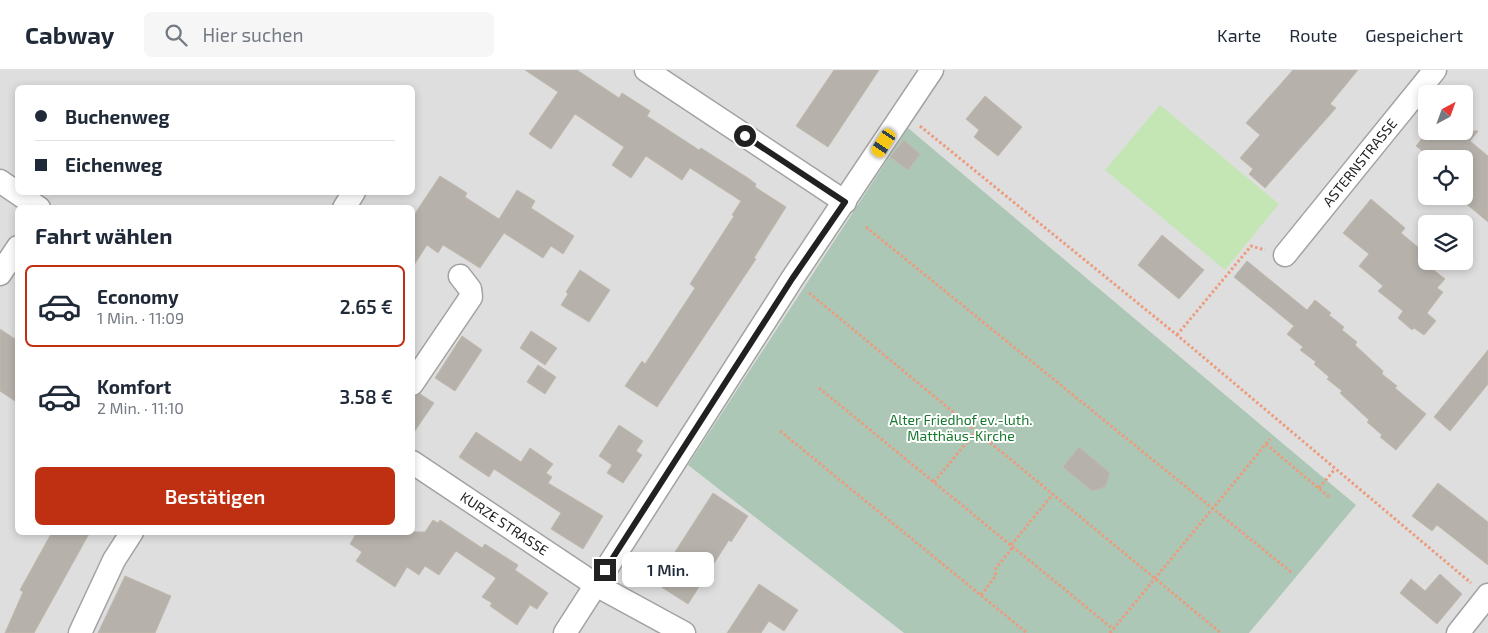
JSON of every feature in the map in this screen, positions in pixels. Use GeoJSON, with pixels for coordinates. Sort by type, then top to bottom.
{"type":"FeatureCollection","features":[{"type":"Feature","properties":{"kind":"street"},"geometry":{"type":"LineString","coordinates":[[646,70],[845,202]]}},
{"type":"Feature","properties":{"kind":"street"},"geometry":{"type":"LineString","coordinates":[[565,633],[792,279],[932,70]]}},
{"type":"Feature","properties":{"kind":"street","name":"ASTERNSTRASSE"},"geometry":{"type":"LineString","coordinates":[[1285,255],[1434,70]]}},
{"type":"Feature","properties":{"kind":"street"},"geometry":{"type":"LineString","coordinates":[[0,181],[15,192]]}},
{"type":"Feature","properties":{"kind":"street"},"geometry":{"type":"LineString","coordinates":[[20,195],[34,205]]}},
{"type":"Feature","properties":{"kind":"street"},"geometry":{"type":"LineString","coordinates":[[0,274],[15,252]]}},
{"type":"Feature","properties":{"kind":"street"},"geometry":{"type":"LineString","coordinates":[[415,380],[471,297],[470,289],[460,276]]}},
{"type":"Feature","properties":{"kind":"street","name":"KURZE STRASSE"},"geometry":{"type":"LineString","coordinates":[[415,464],[596,585],[684,633]]}},
{"type":"Feature","properties":{"kind":"street"},"geometry":{"type":"LineString","coordinates":[[80,633],[114,560],[130,535]]}},
{"type":"Feature","properties":{"kind":"street"},"geometry":{"type":"LineString","coordinates":[[1458,633],[1487,596]]}},
{"type":"Feature","properties":{"kind":"path"},"geometry":{"type":"LineString","coordinates":[[903,113],[1177,335],[1487,596]]}},
{"type":"Feature","properties":{"kind":"path"},"geometry":{"type":"LineString","coordinates":[[866,227],[1291,572]]}},
{"type":"Feature","properties":{"kind":"path"},"geometry":{"type":"LineString","coordinates":[[1177,335],[1251,246],[1285,255]]}},
{"type":"Feature","properties":{"kind":"path"},"geometry":{"type":"LineString","coordinates":[[792,279],[1221,633]]}},
{"type":"Feature","properties":{"kind":"path"},"geometry":{"type":"LineString","coordinates":[[819,388],[1113,629]]}},
{"type":"Feature","properties":{"kind":"path"},"geometry":{"type":"LineString","coordinates":[[780,431],[1027,633]]}},
{"type":"Feature","properties":{"kind":"path"},"geometry":{"type":"LineString","coordinates":[[934,482],[976,431]]}},
{"type":"Feature","properties":{"kind":"path"},"geometry":{"type":"LineString","coordinates":[[1110,633],[1270,439]]}},
{"type":"Feature","properties":{"kind":"path"},"geometry":{"type":"LineString","coordinates":[[1266,444],[1329,497]]}},
{"type":"Feature","properties":{"kind":"path"},"geometry":{"type":"LineString","coordinates":[[1319,488],[1335,469]]}},
{"type":"Feature","properties":{"kind":"path"},"geometry":{"type":"LineString","coordinates":[[981,595],[995,578],[996,568],[1053,494]]}},
{"type":"Feature","properties":{"kind":"shaded area"},"geometry":{"type":"Polygon","coordinates":[[[0,70],[1488,70],[1488,633],[1249,633],[1356,504],[688,464],[904,633],[0,633],[0,70]]]}},
{"type":"Feature","properties":{"kind":"green space"},"geometry":{"type":"Polygon","coordinates":[[[1160,105],[1279,204],[1225,270],[1105,170],[1160,105]]]}},
{"type":"Feature","properties":{"kind":"green space","name":"Alter Friedhof ev.-luth. Matthäus-Kirche"},"geometry":{"type":"Polygon","coordinates":[[[908,128],[1356,505],[1249,633],[904,633],[688,465],[908,128]]]}},
{"type":"Feature","properties":{"kind":"building"},"geometry":{"type":"Polygon","coordinates":[[[525,70],[577,70],[619,98],[622,93],[650,111],[647,116],[699,150],[701,148],[748,178],[756,184],[755,187],[786,207],[754,258],[756,259],[657,407],[625,386],[642,361],[645,364],[695,288],[690,284],[734,216],[732,215],[741,201],[690,168],[682,180],[646,156],[631,178],[612,165],[624,147],[575,114],[551,149],[529,134],[558,92],[525,70]]]}},
{"type":"Feature","properties":{"kind":"building"},"geometry":{"type":"Polygon","coordinates":[[[834,70],[879,70],[828,147],[796,126],[834,70]]]}},
{"type":"Feature","properties":{"kind":"building"},"geometry":{"type":"Polygon","coordinates":[[[1293,70],[1358,70],[1330,104],[1336,108],[1265,188],[1249,174],[1253,169],[1240,158],[1260,135],[1246,123],[1293,70]]]}},
{"type":"Feature","properties":{"kind":"building"},"geometry":{"type":"Polygon","coordinates":[[[985,96],[1022,127],[998,156],[974,137],[979,130],[966,119],[985,96]]]}},
{"type":"Feature","properties":{"kind":"building"},"geometry":{"type":"Polygon","coordinates":[[[904,140],[920,154],[908,170],[890,157],[904,140]]]}},
{"type":"Feature","properties":{"kind":"building"},"geometry":{"type":"Polygon","coordinates":[[[1421,140],[1471,140],[1488,156],[1488,222],[1468,205],[1473,205],[1473,150],[1421,150],[1416,146],[1421,140]]]}},
{"type":"Feature","properties":{"kind":"building"},"geometry":{"type":"Polygon","coordinates":[[[440,176],[467,193],[465,197],[499,219],[517,190],[535,201],[531,208],[574,236],[563,254],[551,246],[543,258],[504,233],[480,268],[443,245],[438,253],[427,245],[415,263],[415,214],[440,176]]]}},
{"type":"Feature","properties":{"kind":"building"},"geometry":{"type":"Polygon","coordinates":[[[1371,199],[1405,228],[1401,233],[1418,247],[1418,270],[1434,270],[1445,279],[1437,288],[1443,292],[1427,313],[1436,321],[1424,335],[1414,328],[1412,330],[1398,318],[1403,311],[1378,291],[1383,286],[1359,266],[1369,254],[1343,233],[1371,199]]]}},
{"type":"Feature","properties":{"kind":"building"},"geometry":{"type":"Polygon","coordinates":[[[1162,235],[1204,270],[1179,299],[1138,265],[1162,235]]]}},
{"type":"Feature","properties":{"kind":"building"},"geometry":{"type":"Polygon","coordinates":[[[1247,261],[1307,310],[1315,300],[1331,313],[1329,315],[1344,327],[1342,330],[1357,342],[1355,345],[1383,371],[1382,374],[1397,386],[1395,388],[1426,414],[1396,450],[1380,437],[1382,435],[1367,422],[1369,420],[1340,393],[1342,391],[1327,379],[1329,377],[1314,364],[1316,362],[1300,350],[1303,347],[1287,334],[1294,326],[1234,277],[1247,261]]]}},
{"type":"Feature","properties":{"kind":"building"},"geometry":{"type":"Polygon","coordinates":[[[580,270],[610,290],[589,322],[561,305],[568,294],[566,292],[580,270]]]}},
{"type":"Feature","properties":{"kind":"building"},"geometry":{"type":"Polygon","coordinates":[[[0,329],[15,339],[15,401],[0,391],[0,329]]]}},
{"type":"Feature","properties":{"kind":"building"},"geometry":{"type":"Polygon","coordinates":[[[531,331],[557,348],[545,365],[520,348],[531,331]]]}},
{"type":"Feature","properties":{"kind":"building"},"geometry":{"type":"Polygon","coordinates":[[[462,336],[482,350],[455,391],[435,378],[462,336]]]}},
{"type":"Feature","properties":{"kind":"building"},"geometry":{"type":"Polygon","coordinates":[[[1488,350],[1488,384],[1450,431],[1434,417],[1488,350]]]}},
{"type":"Feature","properties":{"kind":"building"},"geometry":{"type":"Polygon","coordinates":[[[538,365],[556,377],[545,394],[527,382],[538,365]]]}},
{"type":"Feature","properties":{"kind":"building"},"geometry":{"type":"Polygon","coordinates":[[[420,394],[434,403],[415,431],[415,396],[420,394]]]}},
{"type":"Feature","properties":{"kind":"building"},"geometry":{"type":"Polygon","coordinates":[[[619,425],[643,441],[636,451],[642,455],[623,483],[607,473],[612,465],[599,456],[619,425]]]}},
{"type":"Feature","properties":{"kind":"building"},"geometry":{"type":"Polygon","coordinates":[[[476,432],[521,462],[530,448],[553,464],[546,473],[552,477],[548,483],[603,516],[583,549],[551,529],[561,513],[494,469],[489,477],[459,457],[476,432]]]}},
{"type":"Feature","properties":{"kind":"building"},"geometry":{"type":"Polygon","coordinates":[[[1079,447],[1110,473],[1105,487],[1092,491],[1063,467],[1079,447]]]}},
{"type":"Feature","properties":{"kind":"building"},"geometry":{"type":"Polygon","coordinates":[[[1438,483],[1488,522],[1488,565],[1437,525],[1432,531],[1412,516],[1438,483]]]}},
{"type":"Feature","properties":{"kind":"building"},"geometry":{"type":"Polygon","coordinates":[[[713,493],[748,516],[731,542],[729,540],[688,604],[655,583],[713,493]]]}},
{"type":"Feature","properties":{"kind":"building"},"geometry":{"type":"Polygon","coordinates":[[[433,520],[438,523],[440,520],[482,548],[485,544],[518,565],[515,570],[548,593],[537,609],[530,605],[517,625],[490,606],[492,603],[482,597],[496,578],[456,551],[439,575],[425,566],[419,575],[407,567],[395,587],[356,561],[362,552],[350,544],[355,535],[415,535],[415,532],[425,532],[433,520]]]}},
{"type":"Feature","properties":{"kind":"building"},"geometry":{"type":"Polygon","coordinates":[[[50,535],[88,535],[34,633],[5,633],[23,592],[20,590],[50,535]]]}},
{"type":"Feature","properties":{"kind":"building"},"geometry":{"type":"Polygon","coordinates":[[[1440,574],[1462,594],[1437,624],[1400,593],[1411,579],[1425,591],[1440,574]]]}},
{"type":"Feature","properties":{"kind":"building"},"geometry":{"type":"Polygon","coordinates":[[[125,576],[171,596],[155,633],[98,633],[125,576]]]}},
{"type":"Feature","properties":{"kind":"building"},"geometry":{"type":"Polygon","coordinates":[[[759,584],[798,610],[784,631],[769,621],[761,633],[727,633],[759,584]]]}},
{"type":"Feature","properties":{"kind":"route"},"geometry":{"type":"LineString","coordinates":[[605,570],[792,279],[845,202],[745,136]]}}]}
